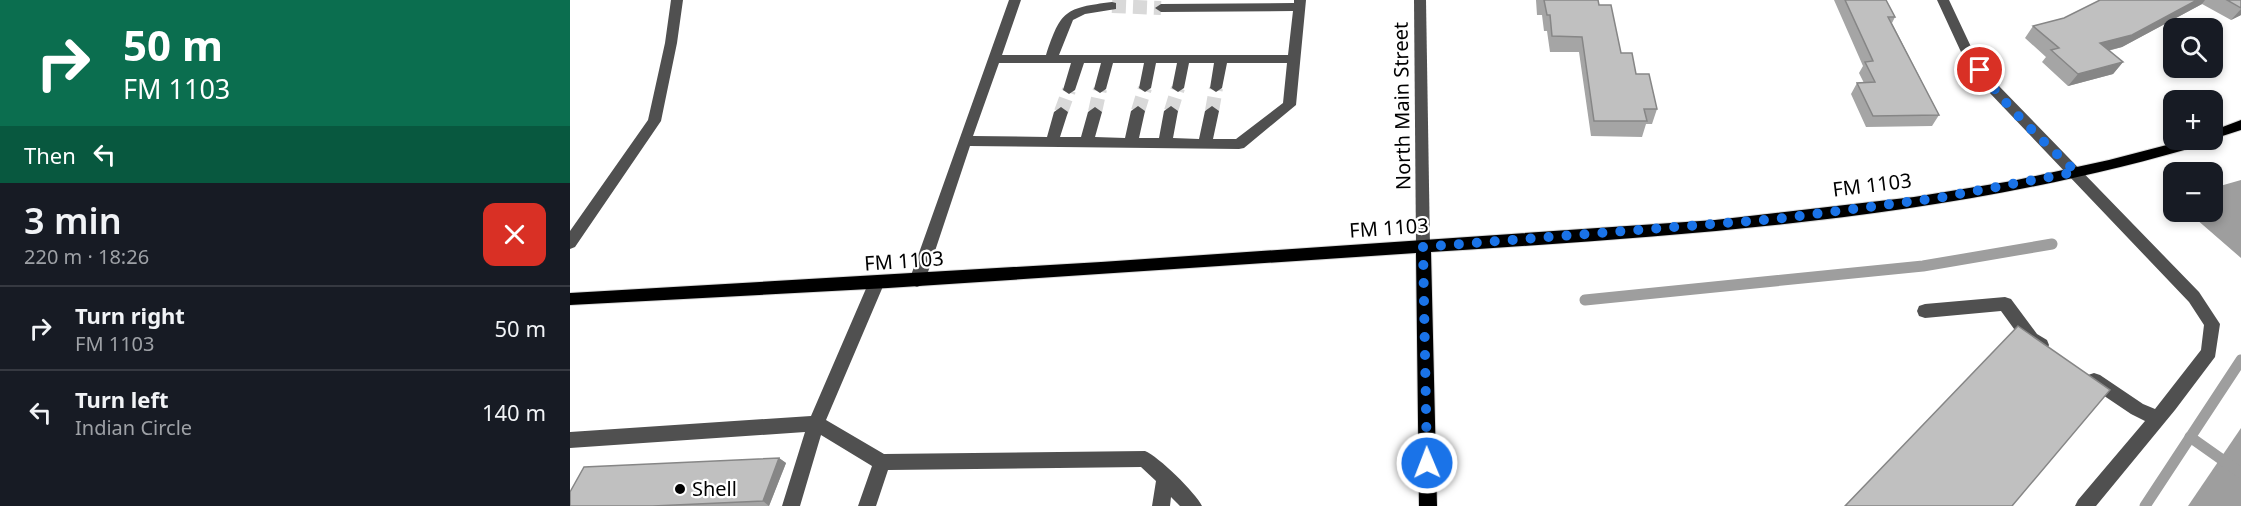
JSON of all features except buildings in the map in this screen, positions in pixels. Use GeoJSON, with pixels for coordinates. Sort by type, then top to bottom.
{"type":"FeatureCollection","features":[{"type":"Feature","properties":{"kind":"main road"},"geometry":{"type":"LineString","coordinates":[[2223,132],[2241,125]]}},
{"type":"Feature","properties":{"kind":"main road","name":"FM 1103"},"geometry":{"type":"LineString","coordinates":[[570,299],[876,284],[1423,247],[1776,219],[1938,198],[2139,159],[2169,150]]}},
{"type":"Feature","properties":{"kind":"main road"},"geometry":{"type":"LineString","coordinates":[[1423,247],[1428,506]]}},
{"type":"Feature","properties":{"kind":"street"},"geometry":{"type":"LineString","coordinates":[[570,243],[654,121],[671,43],[677,0]]}},
{"type":"Feature","properties":{"kind":"street"},"geometry":{"type":"LineString","coordinates":[[917,281],[1015,0]]}},
{"type":"Feature","properties":{"kind":"street","name":"North Main Street"},"geometry":{"type":"LineString","coordinates":[[1420,0],[1423,247]]}},
{"type":"Feature","properties":{"kind":"street"},"geometry":{"type":"LineString","coordinates":[[1943,0],[1967,52],[1992,87],[2194,297],[2212,324],[2209,352],[2158,418],[2084,506]]}},
{"type":"Feature","properties":{"kind":"street"},"geometry":{"type":"LineString","coordinates":[[965,141],[1239,144],[1289,105],[1299,4],[1161,8]]}},
{"type":"Feature","properties":{"kind":"street"},"geometry":{"type":"LineString","coordinates":[[1052,59],[1064,19],[1078,10],[1112,6]]}},
{"type":"Feature","properties":{"kind":"street"},"geometry":{"type":"LineString","coordinates":[[994,59],[1292,59]]}},
{"type":"Feature","properties":{"kind":"street"},"geometry":{"type":"LineString","coordinates":[[1069,90],[1079,59]]}},
{"type":"Feature","properties":{"kind":"street"},"geometry":{"type":"LineString","coordinates":[[1100,89],[1108,59]]}},
{"type":"Feature","properties":{"kind":"street"},"geometry":{"type":"LineString","coordinates":[[1145,88],[1151,59]]}},
{"type":"Feature","properties":{"kind":"street"},"geometry":{"type":"LineString","coordinates":[[1178,88],[1184,59]]}},
{"type":"Feature","properties":{"kind":"street"},"geometry":{"type":"LineString","coordinates":[[1216,87],[1221,59]]}},
{"type":"Feature","properties":{"kind":"street"},"geometry":{"type":"LineString","coordinates":[[1087,142],[1095,111]]}},
{"type":"Feature","properties":{"kind":"street"},"geometry":{"type":"LineString","coordinates":[[1131,143],[1138,111]]}},
{"type":"Feature","properties":{"kind":"street"},"geometry":{"type":"LineString","coordinates":[[1165,144],[1172,111]]}},
{"type":"Feature","properties":{"kind":"street"},"geometry":{"type":"LineString","coordinates":[[1205,144],[1212,111]]}},
{"type":"Feature","properties":{"kind":"street"},"geometry":{"type":"LineString","coordinates":[[1052,142],[1061,112]]}},
{"type":"Feature","properties":{"kind":"street"},"geometry":{"type":"LineString","coordinates":[[791,506],[816,423],[876,284]]}},
{"type":"Feature","properties":{"kind":"street"},"geometry":{"type":"LineString","coordinates":[[1926,311],[2005,304],[2031,339],[2050,352]]}},
{"type":"Feature","properties":{"kind":"street"},"geometry":{"type":"LineString","coordinates":[[2079,371],[2137,409],[2158,418]]}},
{"type":"Feature","properties":{"kind":"street"},"geometry":{"type":"LineString","coordinates":[[570,440],[816,423],[882,462],[1145,459],[1193,506]]}},
{"type":"Feature","properties":{"kind":"street"},"geometry":{"type":"LineString","coordinates":[[867,506],[882,462]]}},
{"type":"Feature","properties":{"kind":"street"},"geometry":{"type":"LineString","coordinates":[[1161,506],[1165,478]]}},
{"type":"Feature","properties":{"kind":"shaded area"},"geometry":{"type":"Polygon","coordinates":[[[2241,180],[2241,258],[2200,222],[2223,222],[2223,185],[2241,180]]]}},
{"type":"Feature","properties":{"kind":"shaded area"},"geometry":{"type":"Polygon","coordinates":[[[2241,428],[2241,506],[2188,506],[2241,428]]]}},
{"type":"Feature","properties":{"kind":"waterway"},"geometry":{"type":"LineString","coordinates":[[1585,300],[1923,266],[2052,244]]}},
{"type":"Feature","properties":{"kind":"waterway"},"geometry":{"type":"LineString","coordinates":[[2190,437],[2241,360]]}},
{"type":"Feature","properties":{"kind":"waterway"},"geometry":{"type":"LineString","coordinates":[[2145,506],[2190,437]]}},
{"type":"Feature","properties":{"kind":"waterway"},"geometry":{"type":"LineString","coordinates":[[2190,437],[2241,473]]}},
{"type":"Feature","properties":{"kind":"tunnel"},"geometry":{"type":"LineString","coordinates":[[1112,6],[1161,8]]}},
{"type":"Feature","properties":{"kind":"tunnel"},"geometry":{"type":"LineString","coordinates":[[1138,111],[1145,88]]}},
{"type":"Feature","properties":{"kind":"tunnel"},"geometry":{"type":"LineString","coordinates":[[1171,111],[1178,88]]}},
{"type":"Feature","properties":{"kind":"tunnel"},"geometry":{"type":"LineString","coordinates":[[1212,111],[1216,88]]}},
{"type":"Feature","properties":{"kind":"tunnel"},"geometry":{"type":"LineString","coordinates":[[1095,112],[1100,89]]}},
{"type":"Feature","properties":{"kind":"tunnel"},"geometry":{"type":"LineString","coordinates":[[1061,112],[1069,90]]}},
{"type":"Feature","properties":{"kind":"place","name":"Shell"},"geometry":{"type":"Point","coordinates":[680,489]}},
{"type":"Feature","properties":{"kind":"route"},"geometry":{"type":"LineString","coordinates":[[1427,463],[1423,247],[1776,219],[1938,198],[2076,172],[2022,120],[1980,70]]}}]}
